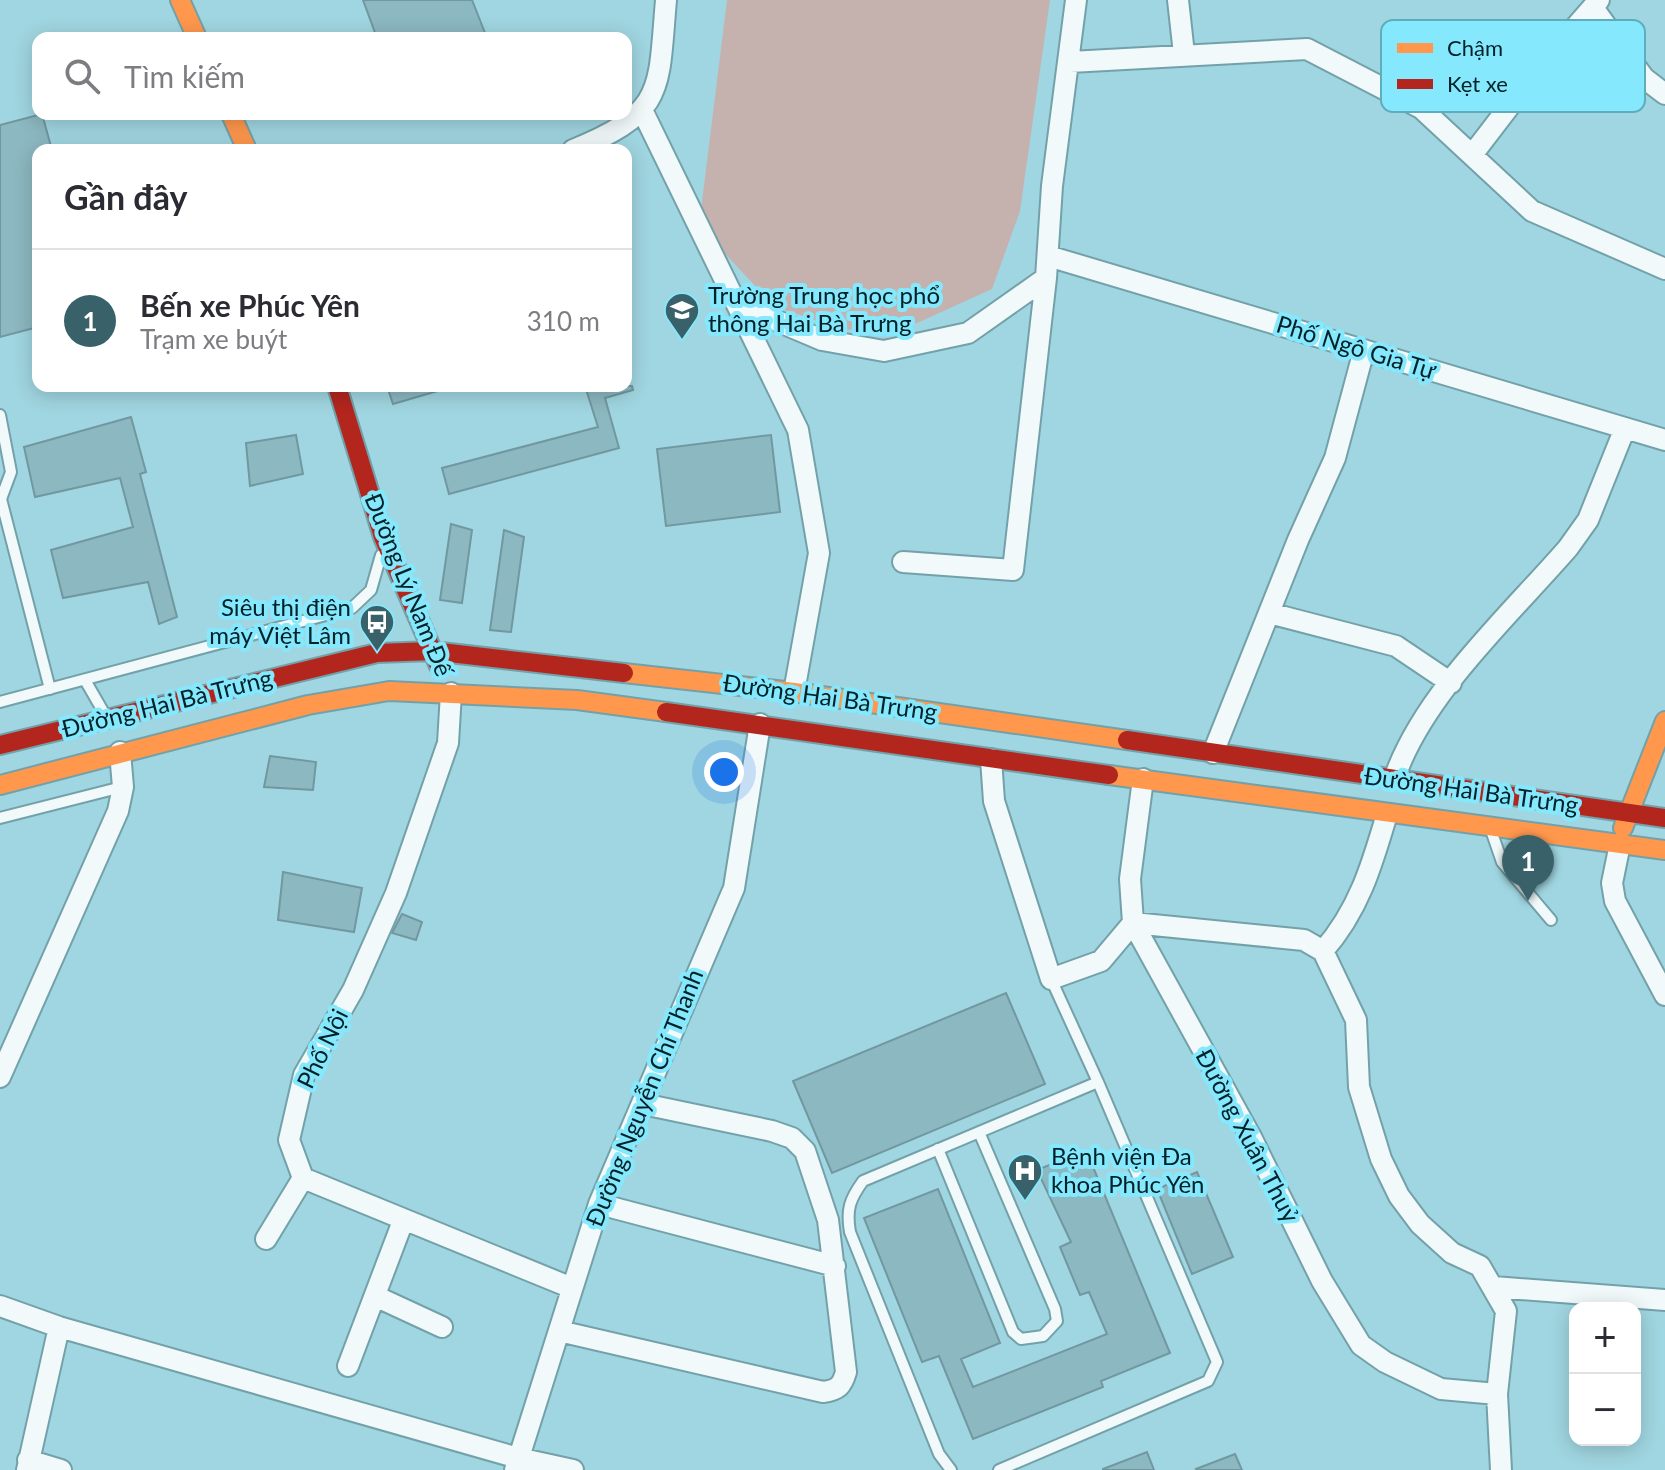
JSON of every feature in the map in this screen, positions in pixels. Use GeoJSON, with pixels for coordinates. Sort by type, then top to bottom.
{"type":"FeatureCollection","features":[{"type":"Feature","properties":{"kind":"main road"},"geometry":{"type":"LineString","coordinates":[[180,0],[194,32]]}},
{"type":"Feature","properties":{"kind":"main road"},"geometry":{"type":"LineString","coordinates":[[234,120],[244,144]]}},
{"type":"Feature","properties":{"kind":"main road","name":"Đường Lý Nam Đế"},"geometry":{"type":"LineString","coordinates":[[339,392],[383,537],[451,693]]}},
{"type":"Feature","properties":{"kind":"main road","name":"Đường Hai Bà Trưng"},"geometry":{"type":"LineString","coordinates":[[0,745],[377,653],[432,651],[794,692],[1665,818]]}},
{"type":"Feature","properties":{"kind":"main road","name":"Đường Hai Bà Trưng"},"geometry":{"type":"LineString","coordinates":[[0,785],[308,705],[389,691],[451,693],[577,700],[1665,850]]}},
{"type":"Feature","properties":{"kind":"main road"},"geometry":{"type":"LineString","coordinates":[[107,719],[120,752]]}},
{"type":"Feature","properties":{"kind":"main road"},"geometry":{"type":"LineString","coordinates":[[991,759],[996,721]]}},
{"type":"Feature","properties":{"kind":"main road"},"geometry":{"type":"LineString","coordinates":[[1620,844],[1626,814],[1665,721]]}},
{"type":"Feature","properties":{"kind":"street"},"geometry":{"type":"LineString","coordinates":[[585,144],[631,121],[651,100],[659,78],[666,0]]}},
{"type":"Feature","properties":{"kind":"street"},"geometry":{"type":"LineString","coordinates":[[903,562],[1013,570],[1046,278],[1052,186],[1076,0]]}},
{"type":"Feature","properties":{"kind":"street"},"geometry":{"type":"LineString","coordinates":[[1178,0],[1184,54]]}},
{"type":"Feature","properties":{"kind":"street"},"geometry":{"type":"LineString","coordinates":[[1583,20],[1597,4]]}},
{"type":"Feature","properties":{"kind":"street"},"geometry":{"type":"LineString","coordinates":[[1070,62],[1307,49],[1381,87]]}},
{"type":"Feature","properties":{"kind":"street"},"geometry":{"type":"LineString","coordinates":[[1645,79],[1665,94]]}},
{"type":"Feature","properties":{"kind":"street"},"geometry":{"type":"LineString","coordinates":[[642,110],[729,294],[798,430],[819,553],[794,692]]}},
{"type":"Feature","properties":{"kind":"street"},"geometry":{"type":"LineString","coordinates":[[1425,112],[1532,211],[1665,269]]}},
{"type":"Feature","properties":{"kind":"street"},"geometry":{"type":"LineString","coordinates":[[1472,155],[1505,112]]}},
{"type":"Feature","properties":{"kind":"street","name":"Phố Ngô Gia Tự"},"geometry":{"type":"LineString","coordinates":[[1048,256],[1665,440]]}},
{"type":"Feature","properties":{"kind":"street"},"geometry":{"type":"LineString","coordinates":[[729,294],[763,315],[822,340],[884,351],[968,333],[1046,278]]}},
{"type":"Feature","properties":{"kind":"street"},"geometry":{"type":"LineString","coordinates":[[1213,753],[1335,458],[1364,350]]}},
{"type":"Feature","properties":{"kind":"street"},"geometry":{"type":"LineString","coordinates":[[1394,779],[1406,745],[1428,709],[1588,520],[1625,428]]}},
{"type":"Feature","properties":{"kind":"street"},"geometry":{"type":"LineString","coordinates":[[1269,613],[1396,646],[1451,683]]}},
{"type":"Feature","properties":{"kind":"street","name":"Phố Nội"},"geometry":{"type":"LineString","coordinates":[[303,1178],[289,1140],[304,1075],[353,990],[396,893],[448,743],[451,693]]}},
{"type":"Feature","properties":{"kind":"street","name":"Đường Nguyễn Chí Thanh"},"geometry":{"type":"LineString","coordinates":[[516,1464],[599,1204],[734,888],[760,724]]}},
{"type":"Feature","properties":{"kind":"street"},"geometry":{"type":"LineString","coordinates":[[0,1077],[118,811],[123,787],[120,752]]}},
{"type":"Feature","properties":{"kind":"street"},"geometry":{"type":"LineString","coordinates":[[991,759],[994,801],[1051,979],[1101,961],[1133,923],[1304,940],[1323,951],[1356,1020],[1359,1087],[1381,1159],[1399,1196],[1420,1224],[1452,1253],[1480,1266],[1506,1311],[1497,1394],[1501,1470]]}},
{"type":"Feature","properties":{"kind":"street","name":"Đường Xuân Thuỷ"},"geometry":{"type":"LineString","coordinates":[[1143,779],[1130,879],[1133,923],[1251,1137],[1322,1281],[1361,1345],[1385,1362],[1441,1389],[1497,1394]]}},
{"type":"Feature","properties":{"kind":"street"},"geometry":{"type":"LineString","coordinates":[[1323,951],[1346,925],[1364,888],[1387,814]]}},
{"type":"Feature","properties":{"kind":"street"},"geometry":{"type":"LineString","coordinates":[[1620,844],[1612,883],[1615,901],[1665,995]]}},
{"type":"Feature","properties":{"kind":"street"},"geometry":{"type":"LineString","coordinates":[[559,1331],[823,1392],[836,1391],[843,1385],[846,1372],[828,1220],[805,1151],[792,1138],[643,1104]]}},
{"type":"Feature","properties":{"kind":"street"},"geometry":{"type":"LineString","coordinates":[[266,1239],[303,1178],[572,1288]]}},
{"type":"Feature","properties":{"kind":"street"},"geometry":{"type":"LineString","coordinates":[[599,1204],[835,1266]]}},
{"type":"Feature","properties":{"kind":"street"},"geometry":{"type":"LineString","coordinates":[[348,1366],[403,1221]]}},
{"type":"Feature","properties":{"kind":"street"},"geometry":{"type":"LineString","coordinates":[[1494,1287],[1665,1300]]}},
{"type":"Feature","properties":{"kind":"street"},"geometry":{"type":"LineString","coordinates":[[375,1296],[442,1327]]}},
{"type":"Feature","properties":{"kind":"street"},"geometry":{"type":"LineString","coordinates":[[0,1306],[59,1327],[516,1464],[573,1470]]}},
{"type":"Feature","properties":{"kind":"street"},"geometry":{"type":"LineString","coordinates":[[59,1327],[28,1465],[61,1470]]}},
{"type":"Feature","properties":{"kind":"lane"},"geometry":{"type":"LineString","coordinates":[[0,415],[11,472],[0,499],[50,689]]}},
{"type":"Feature","properties":{"kind":"lane"},"geometry":{"type":"LineString","coordinates":[[0,702],[352,608],[371,590],[380,569],[383,537]]}},
{"type":"Feature","properties":{"kind":"lane"},"geometry":{"type":"LineString","coordinates":[[85,680],[107,719]]}},
{"type":"Feature","properties":{"kind":"lane"},"geometry":{"type":"LineString","coordinates":[[0,818],[123,787]]}},
{"type":"Feature","properties":{"kind":"lane"},"geometry":{"type":"LineString","coordinates":[[1490,827],[1502,862],[1551,920]]}},
{"type":"Feature","properties":{"kind":"lane"},"geometry":{"type":"LineString","coordinates":[[999,1470],[1208,1381],[1215,1372],[1217,1362],[1051,979]]}},
{"type":"Feature","properties":{"kind":"lane"},"geometry":{"type":"LineString","coordinates":[[951,1470],[939,1454],[850,1232],[847,1213],[851,1198],[863,1181],[1098,1082]]}},
{"type":"Feature","properties":{"kind":"lane"},"geometry":{"type":"LineString","coordinates":[[938,1149],[1013,1332],[1021,1339],[1043,1336],[1057,1321],[1055,1309],[979,1132]]}},
{"type":"Feature","properties":{"kind":"shaded area"},"geometry":{"type":"Polygon","coordinates":[[[727,0],[1050,0],[1020,211],[992,289],[917,323],[844,330],[774,306],[699,226],[727,0]]]}},
{"type":"Feature","properties":{"kind":"building"},"geometry":{"type":"Polygon","coordinates":[[[363,0],[472,0],[485,32],[375,32],[363,0]]]}},
{"type":"Feature","properties":{"kind":"building"},"geometry":{"type":"Polygon","coordinates":[[[32,117],[32,120],[44,120],[50,144],[32,144],[32,329],[0,337],[0,125],[32,117]]]}},
{"type":"Feature","properties":{"kind":"building"},"geometry":{"type":"Polygon","coordinates":[[[389,392],[434,392],[393,404],[389,392]]]}},
{"type":"Feature","properties":{"kind":"building"},"geometry":{"type":"Polygon","coordinates":[[[587,392],[626,392],[605,398],[619,448],[449,494],[442,468],[598,427],[587,392]]]}},
{"type":"Feature","properties":{"kind":"building"},"geometry":{"type":"Polygon","coordinates":[[[131,417],[146,472],[140,474],[177,617],[159,624],[148,582],[63,598],[51,550],[133,527],[120,478],[35,497],[24,447],[131,417]]]}},
{"type":"Feature","properties":{"kind":"building"},"geometry":{"type":"Polygon","coordinates":[[[296,435],[303,474],[250,486],[246,443],[296,435]]]}},
{"type":"Feature","properties":{"kind":"building"},"geometry":{"type":"Polygon","coordinates":[[[771,435],[780,512],[666,526],[657,449],[771,435]]]}},
{"type":"Feature","properties":{"kind":"building"},"geometry":{"type":"Polygon","coordinates":[[[451,524],[472,530],[462,603],[440,600],[451,524]]]}},
{"type":"Feature","properties":{"kind":"building"},"geometry":{"type":"Polygon","coordinates":[[[504,530],[524,537],[511,632],[490,630],[504,530]]]}},
{"type":"Feature","properties":{"kind":"building"},"geometry":{"type":"Polygon","coordinates":[[[270,756],[316,762],[313,790],[264,787],[270,756]]]}},
{"type":"Feature","properties":{"kind":"building"},"geometry":{"type":"Polygon","coordinates":[[[283,872],[362,888],[354,932],[278,920],[283,872]]]}},
{"type":"Feature","properties":{"kind":"building"},"geometry":{"type":"Polygon","coordinates":[[[402,914],[422,922],[416,940],[392,933],[402,914]]]}},
{"type":"Feature","properties":{"kind":"building"},"geometry":{"type":"Polygon","coordinates":[[[1006,993],[1045,1084],[832,1173],[793,1081],[1006,993]]]}},
{"type":"Feature","properties":{"kind":"building"},"geometry":{"type":"Polygon","coordinates":[[[1086,1150],[1170,1353],[1101,1381],[1103,1387],[973,1439],[939,1356],[922,1362],[864,1218],[938,1189],[1000,1343],[961,1359],[973,1387],[1107,1334],[1089,1292],[1080,1295],[1060,1247],[1071,1242],[1037,1170],[1086,1150]]]}},
{"type":"Feature","properties":{"kind":"building"},"geometry":{"type":"Polygon","coordinates":[[[1197,1172],[1233,1257],[1192,1274],[1157,1189],[1197,1172]]]}},
{"type":"Feature","properties":{"kind":"building"},"geometry":{"type":"Polygon","coordinates":[[[1147,1452],[1154,1470],[1103,1470],[1103,1469],[1147,1452]]]}},
{"type":"Feature","properties":{"kind":"building"},"geometry":{"type":"Polygon","coordinates":[[[1235,1454],[1242,1470],[1196,1469],[1235,1454]]]}},
{"type":"Feature","properties":{"kind":"traffic: slow"},"geometry":{"type":"LineString","coordinates":[[180,0],[194,32]]}},
{"type":"Feature","properties":{"kind":"traffic: slow"},"geometry":{"type":"LineString","coordinates":[[234,120],[244,144]]}},
{"type":"Feature","properties":{"kind":"traffic: slow"},"geometry":{"type":"LineString","coordinates":[[624,673],[794,692],[1127,740]]}},
{"type":"Feature","properties":{"kind":"traffic: slow"},"geometry":{"type":"LineString","coordinates":[[0,785],[308,705],[389,691],[577,700],[666,712]]}},
{"type":"Feature","properties":{"kind":"traffic: slow"},"geometry":{"type":"LineString","coordinates":[[1623,828],[1665,721]]}},
{"type":"Feature","properties":{"kind":"traffic: slow"},"geometry":{"type":"LineString","coordinates":[[1109,775],[1665,850]]}},
{"type":"Feature","properties":{"kind":"traffic: jam"},"geometry":{"type":"LineString","coordinates":[[339,392],[383,537],[439,666]]}},
{"type":"Feature","properties":{"kind":"traffic: jam"},"geometry":{"type":"LineString","coordinates":[[0,745],[377,653],[432,651],[624,673]]}},
{"type":"Feature","properties":{"kind":"traffic: jam"},"geometry":{"type":"LineString","coordinates":[[666,712],[1109,775]]}},
{"type":"Feature","properties":{"kind":"traffic: jam"},"geometry":{"type":"LineString","coordinates":[[1127,740],[1665,818]]}},
{"type":"Feature","properties":{"kind":"place","name":"Trường Trung học phổ thông Hai Bà Trưng"},"geometry":{"type":"Point","coordinates":[682,341]}},
{"type":"Feature","properties":{"kind":"place","name":"Siêu thị điện máy Việt Lâm"},"geometry":{"type":"Point","coordinates":[377,653]}},
{"type":"Feature","properties":{"kind":"place","name":"Bến xe Phúc Yên"},"geometry":{"type":"Point","coordinates":[1528,901]}},
{"type":"Feature","properties":{"kind":"place","name":"Bệnh viện Đa khoa Phúc Yên"},"geometry":{"type":"Point","coordinates":[1025,1202]}}]}
